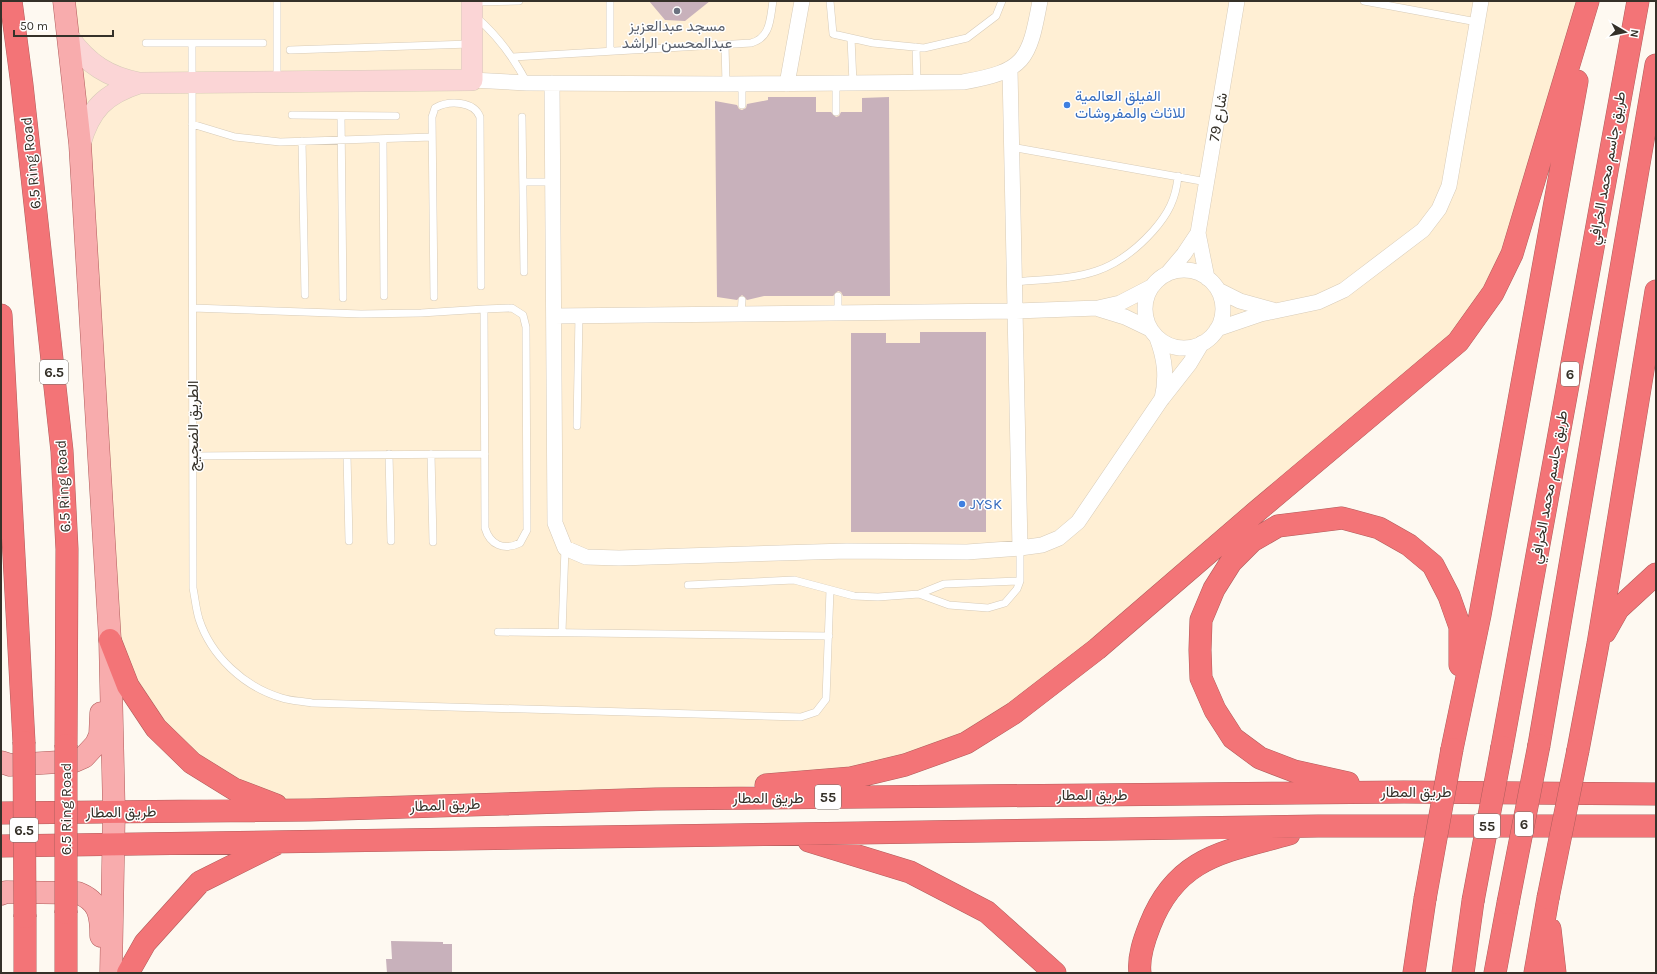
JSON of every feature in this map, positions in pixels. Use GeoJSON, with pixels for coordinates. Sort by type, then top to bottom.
{"type":"FeatureCollection","features":[{"type":"Feature","properties":{"kind":"highway","name":"6.5 Ring Road"},"geometry":{"type":"LineString","coordinates":[[11,1],[22,85],[62,452],[67,549],[66,973]]}},
{"type":"Feature","properties":{"kind":"highway"},"geometry":{"type":"LineString","coordinates":[[22,1],[22,85]]}},
{"type":"Feature","properties":{"kind":"highway"},"geometry":{"type":"LineString","coordinates":[[656,799],[700,791],[851,778],[905,765],[966,743],[1014,713],[1097,649],[1256,512],[1435,363],[1458,342],[1471,325],[1493,293],[1512,254],[1588,1]]}},
{"type":"Feature","properties":{"kind":"highway"},"geometry":{"type":"LineString","coordinates":[[1414,972],[1452,749],[1524,381],[1592,1]]}},
{"type":"Feature","properties":{"kind":"highway","name":"طريق جاسم محمد الخرافي"},"geometry":{"type":"LineString","coordinates":[[1463,973],[1473,901],[1638,1]]}},
{"type":"Feature","properties":{"kind":"highway","name":"طريق جاسم محمد الخرافي"},"geometry":{"type":"LineString","coordinates":[[1495,973],[1539,745],[1656,65]]}},
{"type":"Feature","properties":{"kind":"highway"},"geometry":{"type":"LineString","coordinates":[[1535,973],[1547,900],[1598,644],[1656,291]]}},
{"type":"Feature","properties":{"kind":"highway","name":"6.5"},"geometry":{"type":"LineString","coordinates":[[1,315],[24,742],[25,973]]}},
{"type":"Feature","properties":{"kind":"highway"},"geometry":{"type":"LineString","coordinates":[[1404,792],[1324,779],[1294,771],[1260,758],[1233,738],[1215,710],[1201,678],[1200,650],[1201,620],[1214,589],[1231,562],[1252,541],[1278,526],[1342,518],[1379,528],[1409,545],[1433,565],[1449,596],[1460,626],[1459,717]]}},
{"type":"Feature","properties":{"kind":"highway"},"geometry":{"type":"LineString","coordinates":[[1598,644],[1618,609],[1656,574]]}},
{"type":"Feature","properties":{"kind":"highway"},"geometry":{"type":"LineString","coordinates":[[110,640],[128,686],[156,728],[192,762],[234,789],[286,809]]}},
{"type":"Feature","properties":{"kind":"highway","name":"طريق المطار"},"geometry":{"type":"LineString","coordinates":[[1,813],[286,809],[656,799],[1404,792],[1656,794]]}},
{"type":"Feature","properties":{"kind":"highway"},"geometry":{"type":"LineString","coordinates":[[1140,973],[1144,940],[1155,913],[1166,892],[1188,870],[1218,854],[1318,826]]}},
{"type":"Feature","properties":{"kind":"highway","name":"55"},"geometry":{"type":"LineString","coordinates":[[1,846],[114,846],[1318,826],[1656,826]]}},
{"type":"Feature","properties":{"kind":"highway"},"geometry":{"type":"LineString","coordinates":[[1617,826],[1656,832]]}},
{"type":"Feature","properties":{"kind":"highway"},"geometry":{"type":"LineString","coordinates":[[788,835],[910,872],[986,912],[1055,973]]}},
{"type":"Feature","properties":{"kind":"highway"},"geometry":{"type":"LineString","coordinates":[[128,973],[145,943],[200,882],[278,843]]}},
{"type":"Feature","properties":{"kind":"highway"},"geometry":{"type":"LineString","coordinates":[[1547,900],[1555,973]]}},
{"type":"Feature","properties":{"kind":"main road"},"geometry":{"type":"LineString","coordinates":[[64,1],[80,144],[110,640],[114,812],[111,973]]}},
{"type":"Feature","properties":{"kind":"main road"},"geometry":{"type":"LineString","coordinates":[[1,762],[10,765],[75,761],[91,751],[96,744],[101,725],[105,553]]}},
{"type":"Feature","properties":{"kind":"main road"},"geometry":{"type":"LineString","coordinates":[[1,894],[6,892],[78,893],[91,899],[96,904],[101,918],[101,973]]}},
{"type":"Feature","properties":{"kind":"street"},"geometry":{"type":"LineString","coordinates":[[787,84],[802,1]]}},
{"type":"Feature","properties":{"kind":"street"},"geometry":{"type":"LineString","coordinates":[[69,38],[79,52],[101,70],[122,80],[139,83],[472,80],[527,83],[726,84],[963,82],[993,76],[1010,70],[1020,61],[1028,49],[1035,30],[1040,1]]}},
{"type":"Feature","properties":{"kind":"street","name":"شارع 79"},"geometry":{"type":"LineString","coordinates":[[1207,278],[1198,233],[1237,1]]}},
{"type":"Feature","properties":{"kind":"street"},"geometry":{"type":"LineString","coordinates":[[1217,329],[1276,310],[1291,309],[1318,302],[1344,290],[1414,238],[1432,220],[1445,198],[1449,186],[1481,1]]}},
{"type":"Feature","properties":{"kind":"street"},"geometry":{"type":"LineString","coordinates":[[472,6],[472,80]]}},
{"type":"Feature","properties":{"kind":"street"},"geometry":{"type":"LineString","coordinates":[[1010,70],[1020,548]]}},
{"type":"Feature","properties":{"kind":"street"},"geometry":{"type":"LineString","coordinates":[[80,144],[85,126],[98,106],[106,98],[122,88],[139,83]]}},
{"type":"Feature","properties":{"kind":"street"},"geometry":{"type":"LineString","coordinates":[[552,83],[555,523],[564,548],[586,557],[620,558],[847,551],[967,552],[1042,545],[1060,538],[1078,522],[1161,400],[1190,363],[1202,343],[1217,329],[1223,306],[1218,290]]}},
{"type":"Feature","properties":{"kind":"street","name":"شارع 79"},"geometry":{"type":"LineString","coordinates":[[1166,274],[1184,254],[1198,233]]}},
{"type":"Feature","properties":{"kind":"street"},"geometry":{"type":"LineString","coordinates":[[554,316],[742,307],[838,313],[1015,311],[1098,308],[1120,303],[1151,287],[1166,274],[1177,270],[1198,272],[1207,278],[1218,290],[1240,301],[1276,310]]}},
{"type":"Feature","properties":{"kind":"street"},"geometry":{"type":"LineString","coordinates":[[1151,287],[1147,295],[1145,313],[1162,350],[1165,369],[1164,388],[1161,400]]}},
{"type":"Feature","properties":{"kind":"street"},"geometry":{"type":"LineString","coordinates":[[1098,308],[1125,317],[1154,334],[1165,344],[1179,348],[1193,347],[1202,343]]}},
{"type":"Feature","properties":{"kind":"lane"},"geometry":{"type":"LineString","coordinates":[[277,1],[277,82]]}},
{"type":"Feature","properties":{"kind":"lane"},"geometry":{"type":"LineString","coordinates":[[472,6],[519,1]]}},
{"type":"Feature","properties":{"kind":"lane"},"geometry":{"type":"LineString","coordinates":[[610,1],[610,51]]}},
{"type":"Feature","properties":{"kind":"lane"},"geometry":{"type":"LineString","coordinates":[[513,57],[751,43],[762,38],[768,29],[773,1]]}},
{"type":"Feature","properties":{"kind":"lane"},"geometry":{"type":"LineString","coordinates":[[830,1],[833,34],[873,42],[924,48],[967,38],[996,16],[1002,1]]}},
{"type":"Feature","properties":{"kind":"lane"},"geometry":{"type":"LineString","coordinates":[[1364,1],[1477,22]]}},
{"type":"Feature","properties":{"kind":"lane"},"geometry":{"type":"LineString","coordinates":[[472,6],[513,57],[527,83]]}},
{"type":"Feature","properties":{"kind":"lane"},"geometry":{"type":"LineString","coordinates":[[851,38],[853,83]]}},
{"type":"Feature","properties":{"kind":"lane"},"geometry":{"type":"LineString","coordinates":[[146,43],[263,43]]}},
{"type":"Feature","properties":{"kind":"lane","name":"الطريق الضجيج"},"geometry":{"type":"LineString","coordinates":[[192,43],[193,588],[199,618],[211,646],[230,669],[254,687],[282,698],[312,703],[801,717],[816,712],[826,699],[830,590]]}},
{"type":"Feature","properties":{"kind":"lane"},"geometry":{"type":"LineString","coordinates":[[290,50],[472,44]]}},
{"type":"Feature","properties":{"kind":"lane"},"geometry":{"type":"LineString","coordinates":[[725,45],[726,84]]}},
{"type":"Feature","properties":{"kind":"lane"},"geometry":{"type":"LineString","coordinates":[[916,47],[917,82]]}},
{"type":"Feature","properties":{"kind":"lane"},"geometry":{"type":"LineString","coordinates":[[836,83],[836,112]]}},
{"type":"Feature","properties":{"kind":"lane"},"geometry":{"type":"LineString","coordinates":[[742,84],[742,105]]}},
{"type":"Feature","properties":{"kind":"lane"},"geometry":{"type":"LineString","coordinates":[[434,297],[432,137],[433,112],[439,106],[470,105],[478,112],[481,122],[481,286]]}},
{"type":"Feature","properties":{"kind":"lane"},"geometry":{"type":"LineString","coordinates":[[292,115],[396,116]]}},
{"type":"Feature","properties":{"kind":"lane"},"geometry":{"type":"LineString","coordinates":[[341,116],[343,298]]}},
{"type":"Feature","properties":{"kind":"lane"},"geometry":{"type":"LineString","coordinates":[[522,117],[524,272]]}},
{"type":"Feature","properties":{"kind":"lane"},"geometry":{"type":"LineString","coordinates":[[192,124],[214,132],[250,139],[302,141],[432,137]]}},
{"type":"Feature","properties":{"kind":"lane"},"geometry":{"type":"LineString","coordinates":[[383,139],[384,296]]}},
{"type":"Feature","properties":{"kind":"lane"},"geometry":{"type":"LineString","coordinates":[[302,141],[305,295]]}},
{"type":"Feature","properties":{"kind":"lane"},"geometry":{"type":"LineString","coordinates":[[1011,147],[1207,182]]}},
{"type":"Feature","properties":{"kind":"lane"},"geometry":{"type":"LineString","coordinates":[[1014,282],[1084,276],[1105,269],[1120,261],[1133,251],[1165,217],[1175,198],[1178,176]]}},
{"type":"Feature","properties":{"kind":"lane"},"geometry":{"type":"LineString","coordinates":[[523,182],[553,182]]}},
{"type":"Feature","properties":{"kind":"lane"},"geometry":{"type":"LineString","coordinates":[[838,296],[838,313]]}},
{"type":"Feature","properties":{"kind":"lane"},"geometry":{"type":"LineString","coordinates":[[193,308],[360,314],[421,313],[484,309],[512,308],[523,315],[526,327],[527,530],[520,543],[513,546],[498,545],[487,535],[485,528],[484,309]]}},
{"type":"Feature","properties":{"kind":"lane"},"geometry":{"type":"LineString","coordinates":[[577,426],[579,316]]}},
{"type":"Feature","properties":{"kind":"lane"},"geometry":{"type":"LineString","coordinates":[[390,454],[391,541]]}},
{"type":"Feature","properties":{"kind":"lane"},"geometry":{"type":"LineString","coordinates":[[431,454],[433,542]]}},
{"type":"Feature","properties":{"kind":"lane"},"geometry":{"type":"LineString","coordinates":[[193,456],[485,454]]}},
{"type":"Feature","properties":{"kind":"lane"},"geometry":{"type":"LineString","coordinates":[[347,455],[349,541]]}},
{"type":"Feature","properties":{"kind":"lane"},"geometry":{"type":"LineString","coordinates":[[562,632],[564,548]]}},
{"type":"Feature","properties":{"kind":"lane"},"geometry":{"type":"LineString","coordinates":[[919,594],[949,605],[988,608],[997,607],[1012,597],[1020,581],[1020,548]]}},
{"type":"Feature","properties":{"kind":"lane"},"geometry":{"type":"LineString","coordinates":[[688,585],[784,580],[804,582],[830,590],[866,597],[919,594],[944,584],[1020,581]]}},
{"type":"Feature","properties":{"kind":"lane"},"geometry":{"type":"LineString","coordinates":[[498,632],[829,636]]}},
{"type":"Feature","properties":{"kind":"shaded area"},"geometry":{"type":"Polygon","coordinates":[[[60,1],[1588,1],[1528,205],[1458,342],[966,743],[787,783],[700,791],[310,810],[192,763],[110,640],[60,1]]]}},
{"type":"Feature","properties":{"kind":"building","name":"مسجد عبدالعزيز عبدالمحسن الراشد"},"geometry":{"type":"Polygon","coordinates":[[[649,1],[710,1],[685,21],[665,20],[649,1]]]}},
{"type":"Feature","properties":{"kind":"building"},"geometry":{"type":"Polygon","coordinates":[[[768,97],[816,97],[816,112],[831,112],[836,117],[839,116],[841,112],[862,112],[862,98],[889,97],[890,296],[843,296],[841,292],[838,291],[833,296],[764,296],[747,300],[742,295],[737,300],[717,297],[715,101],[737,105],[739,109],[742,110],[746,108],[747,104],[768,100],[768,97]]]}},
{"type":"Feature","properties":{"kind":"building"},"geometry":{"type":"Polygon","coordinates":[[[920,332],[986,332],[986,532],[851,532],[851,333],[886,333],[886,343],[920,343],[920,332]]]}},
{"type":"Feature","properties":{"kind":"building"},"geometry":{"type":"Polygon","coordinates":[[[391,941],[443,942],[443,944],[452,944],[452,973],[387,973],[386,959],[392,959],[391,941]]]}},
{"type":"Feature","properties":{"kind":"place","name":"مسجد عبدالعزيز عبدالمحسن الراشد"},"geometry":{"type":"Point","coordinates":[677,11]}},
{"type":"Feature","properties":{"kind":"place","name":"الفيلق العالمية للاثاث والمفروشات"},"geometry":{"type":"Point","coordinates":[1067,105]}},
{"type":"Feature","properties":{"kind":"place","name":"JYSK"},"geometry":{"type":"Point","coordinates":[962,504]}}]}
